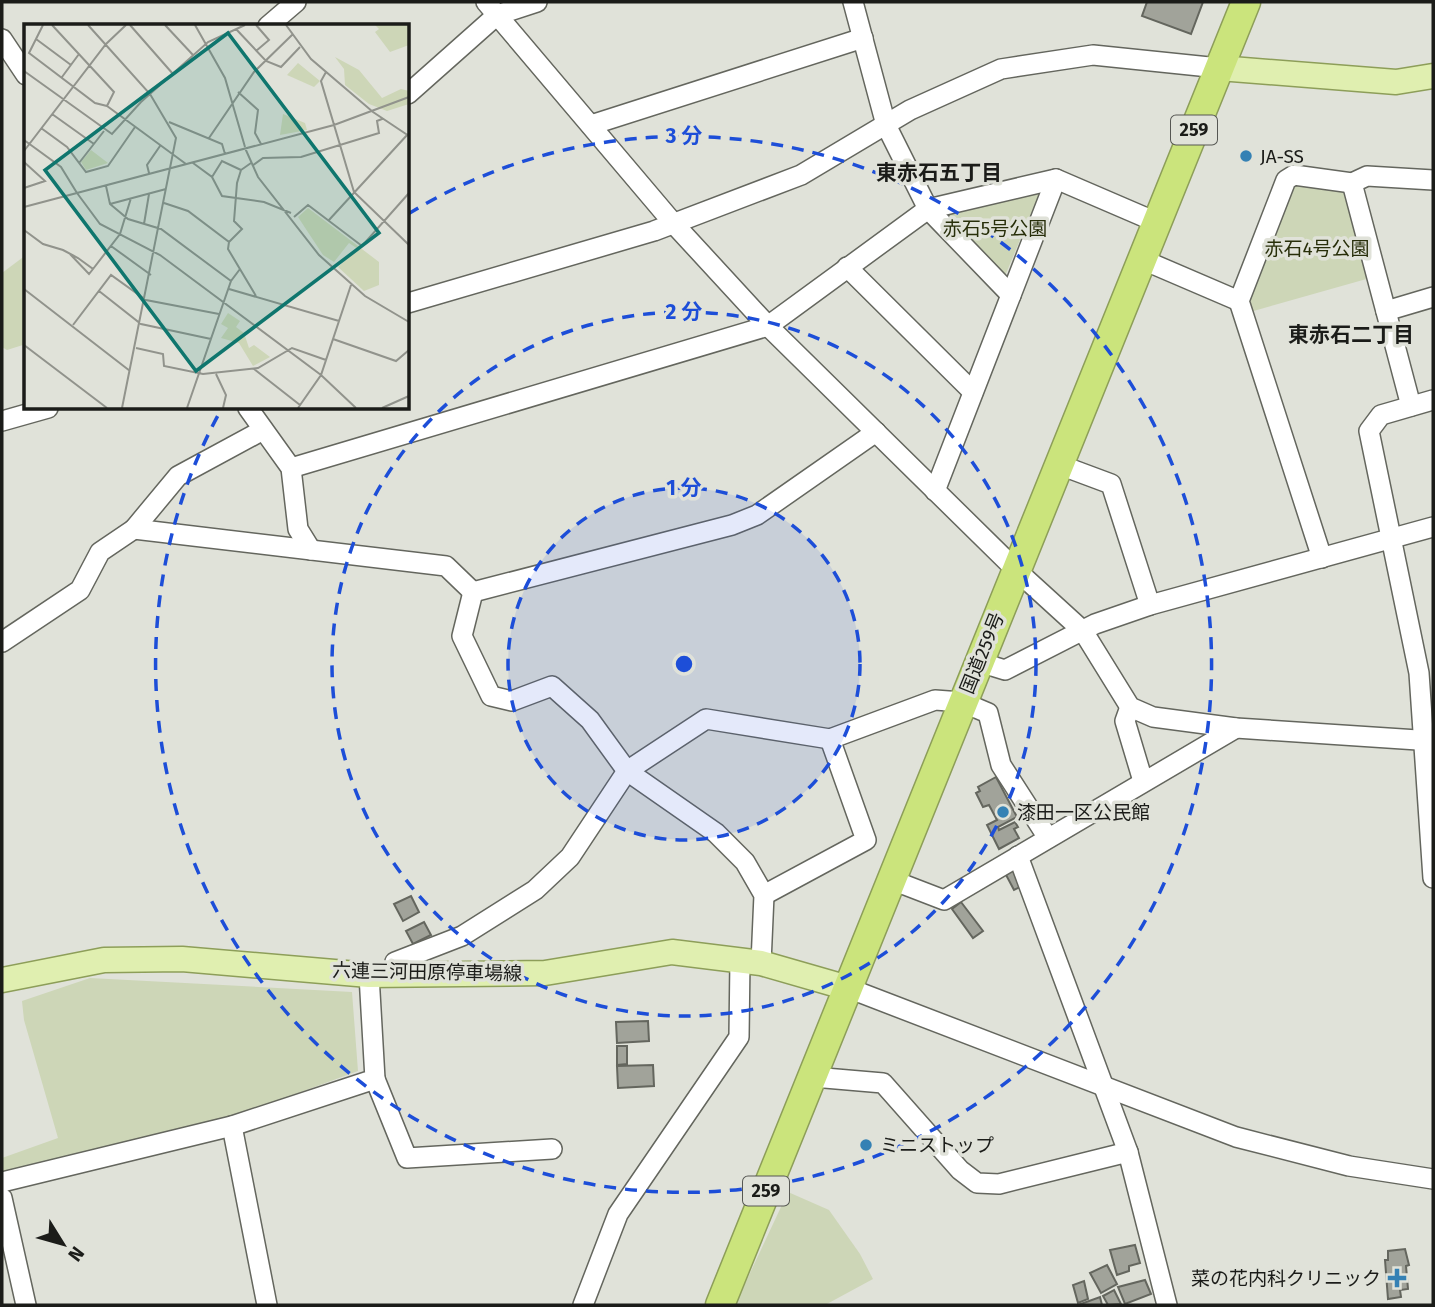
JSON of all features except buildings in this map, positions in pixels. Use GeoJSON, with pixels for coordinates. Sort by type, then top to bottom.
{"type":"FeatureCollection","features":[{"type":"Feature","properties":{"kind":"highway","name":"国道259号"},"geometry":{"type":"LineString","coordinates":[[720,1305],[1245,2]]}},
{"type":"Feature","properties":{"kind":"main road"},"geometry":{"type":"LineString","coordinates":[[1219,68],[1396,82],[1433,76]]}},
{"type":"Feature","properties":{"kind":"main road","name":"六連三河田原停車場線"},"geometry":{"type":"LineString","coordinates":[[2,980],[104,960],[182,959],[369,975],[545,973],[672,952],[750,961],[848,988]]}},
{"type":"Feature","properties":{"kind":"street"},"geometry":{"type":"LineString","coordinates":[[270,24],[296,2]]}},
{"type":"Feature","properties":{"kind":"street"},"geometry":{"type":"LineString","coordinates":[[410,92],[492,8],[537,2]]}},
{"type":"Feature","properties":{"kind":"street"},"geometry":{"type":"LineString","coordinates":[[853,2],[886,125],[928,209],[1011,295]]}},
{"type":"Feature","properties":{"kind":"street"},"geometry":{"type":"LineString","coordinates":[[492,8],[674,224],[768,327],[1016,570],[1083,631],[1130,707],[1153,717],[1236,728],[1428,742]]}},
{"type":"Feature","properties":{"kind":"street"},"geometry":{"type":"LineString","coordinates":[[2,38],[24,72]]}},
{"type":"Feature","properties":{"kind":"street"},"geometry":{"type":"LineString","coordinates":[[590,125],[863,38]]}},
{"type":"Feature","properties":{"kind":"street"},"geometry":{"type":"LineString","coordinates":[[410,302],[674,224],[801,175],[910,110],[1001,69],[1093,55],[1219,68]]}},
{"type":"Feature","properties":{"kind":"street"},"geometry":{"type":"LineString","coordinates":[[1322,558],[1239,301],[1286,180],[1294,175],[1352,183],[1367,176],[1433,180]]}},
{"type":"Feature","properties":{"kind":"street"},"geometry":{"type":"LineString","coordinates":[[292,468],[768,327],[928,209],[1056,179],[1156,222]]}},
{"type":"Feature","properties":{"kind":"street"},"geometry":{"type":"LineString","coordinates":[[935,491],[1056,179]]}},
{"type":"Feature","properties":{"kind":"street"},"geometry":{"type":"LineString","coordinates":[[1352,183],[1411,406]]}},
{"type":"Feature","properties":{"kind":"street"},"geometry":{"type":"LineString","coordinates":[[1142,259],[1239,301]]}},
{"type":"Feature","properties":{"kind":"street"},"geometry":{"type":"LineString","coordinates":[[847,267],[973,392]]}},
{"type":"Feature","properties":{"kind":"street"},"geometry":{"type":"LineString","coordinates":[[1386,311],[1433,297]]}},
{"type":"Feature","properties":{"kind":"street"},"geometry":{"type":"LineString","coordinates":[[1433,400],[1381,415],[1369,431],[1419,673],[1428,742],[1433,877]]}},
{"type":"Feature","properties":{"kind":"street"},"geometry":{"type":"LineString","coordinates":[[2,421],[41,410]]}},
{"type":"Feature","properties":{"kind":"street"},"geometry":{"type":"LineString","coordinates":[[249,410],[292,468],[298,529],[312,550]]}},
{"type":"Feature","properties":{"kind":"street"},"geometry":{"type":"LineString","coordinates":[[2,642],[80,590],[100,552],[134,529],[178,476],[263,430]]}},
{"type":"Feature","properties":{"kind":"street"},"geometry":{"type":"LineString","coordinates":[[473,592],[745,520],[757,515],[876,432]]}},
{"type":"Feature","properties":{"kind":"street"},"geometry":{"type":"LineString","coordinates":[[1060,465],[1111,484],[1150,605]]}},
{"type":"Feature","properties":{"kind":"street"},"geometry":{"type":"LineString","coordinates":[[979,662],[1005,670],[1083,631],[1150,605],[1433,527]]}},
{"type":"Feature","properties":{"kind":"street"},"geometry":{"type":"LineString","coordinates":[[134,529],[446,566],[473,592]]}},
{"type":"Feature","properties":{"kind":"street"},"geometry":{"type":"LineString","coordinates":[[473,592],[462,636],[491,696],[512,701],[552,686],[590,720],[627,771],[716,833],[744,862],[764,895],[750,961],[739,1037],[618,1214],[583,1305]]}},
{"type":"Feature","properties":{"kind":"street"},"geometry":{"type":"LineString","coordinates":[[396,975],[395,962],[462,936],[535,890],[570,857],[627,771],[706,719],[830,739],[935,700],[962,702],[988,713],[1001,765],[1048,838]]}},
{"type":"Feature","properties":{"kind":"street"},"geometry":{"type":"LineString","coordinates":[[1130,707],[1125,721],[1143,780]]}},
{"type":"Feature","properties":{"kind":"street"},"geometry":{"type":"LineString","coordinates":[[892,880],[944,900],[1143,780],[1236,728]]}},
{"type":"Feature","properties":{"kind":"street"},"geometry":{"type":"LineString","coordinates":[[764,895],[866,839],[830,739]]}},
{"type":"Feature","properties":{"kind":"street"},"geometry":{"type":"LineString","coordinates":[[1018,856],[1128,1152],[1167,1305]]}},
{"type":"Feature","properties":{"kind":"street"},"geometry":{"type":"LineString","coordinates":[[369,975],[375,1079],[407,1158],[552,1149]]}},
{"type":"Feature","properties":{"kind":"street"},"geometry":{"type":"LineString","coordinates":[[848,988],[1236,1137],[1349,1166],[1433,1179]]}},
{"type":"Feature","properties":{"kind":"street"},"geometry":{"type":"LineString","coordinates":[[813,1077],[883,1083],[960,1170],[978,1183],[999,1184],[1128,1152]]}},
{"type":"Feature","properties":{"kind":"street"},"geometry":{"type":"LineString","coordinates":[[2,1182],[232,1126],[375,1079]]}},
{"type":"Feature","properties":{"kind":"street"},"geometry":{"type":"LineString","coordinates":[[232,1126],[267,1305]]}},
{"type":"Feature","properties":{"kind":"street"},"geometry":{"type":"LineString","coordinates":[[2,1198],[26,1305]]}},
{"type":"Feature","properties":{"kind":"green space","name":"赤石4号公園"},"geometry":{"type":"Polygon","coordinates":[[[1295,185],[1348,191],[1370,278],[1250,312],[1249,299],[1295,185]]]}},
{"type":"Feature","properties":{"kind":"green space","name":"赤石5号公園"},"geometry":{"type":"Polygon","coordinates":[[[1042,187],[1005,276],[937,213],[1042,187]]]}},
{"type":"Feature","properties":{"kind":"green space"},"geometry":{"type":"Polygon","coordinates":[[[24,256],[24,345],[7,350],[2,347],[2,273],[24,256]]]}},
{"type":"Feature","properties":{"kind":"green space"},"geometry":{"type":"Polygon","coordinates":[[[90,978],[352,992],[358,1071],[230,1118],[2,1173],[2,1158],[58,1138],[24,1020],[22,1001],[90,978]]]}},
{"type":"Feature","properties":{"kind":"green space"},"geometry":{"type":"Polygon","coordinates":[[[788,1192],[829,1210],[860,1254],[873,1279],[825,1305],[735,1305],[788,1192]]]}},
{"type":"Feature","properties":{"kind":"place","name":"JA-SS"},"geometry":{"type":"Point","coordinates":[1246,156]}},
{"type":"Feature","properties":{"kind":"place","name":"漆田一区公民館"},"geometry":{"type":"Point","coordinates":[1003,812]}},
{"type":"Feature","properties":{"kind":"place","name":"ミニストップ"},"geometry":{"type":"Point","coordinates":[866,1145]}},
{"type":"Feature","properties":{"kind":"place","name":"菜の花内科クリニック"},"geometry":{"type":"Point","coordinates":[1397,1278]}},
{"type":"Feature","properties":{"kind":"district","name":"東赤石五丁目"},"geometry":{"type":"Point","coordinates":[939,173]}},
{"type":"Feature","properties":{"kind":"district","name":"東赤石二丁目"},"geometry":{"type":"Point","coordinates":[1351,335]}}]}
